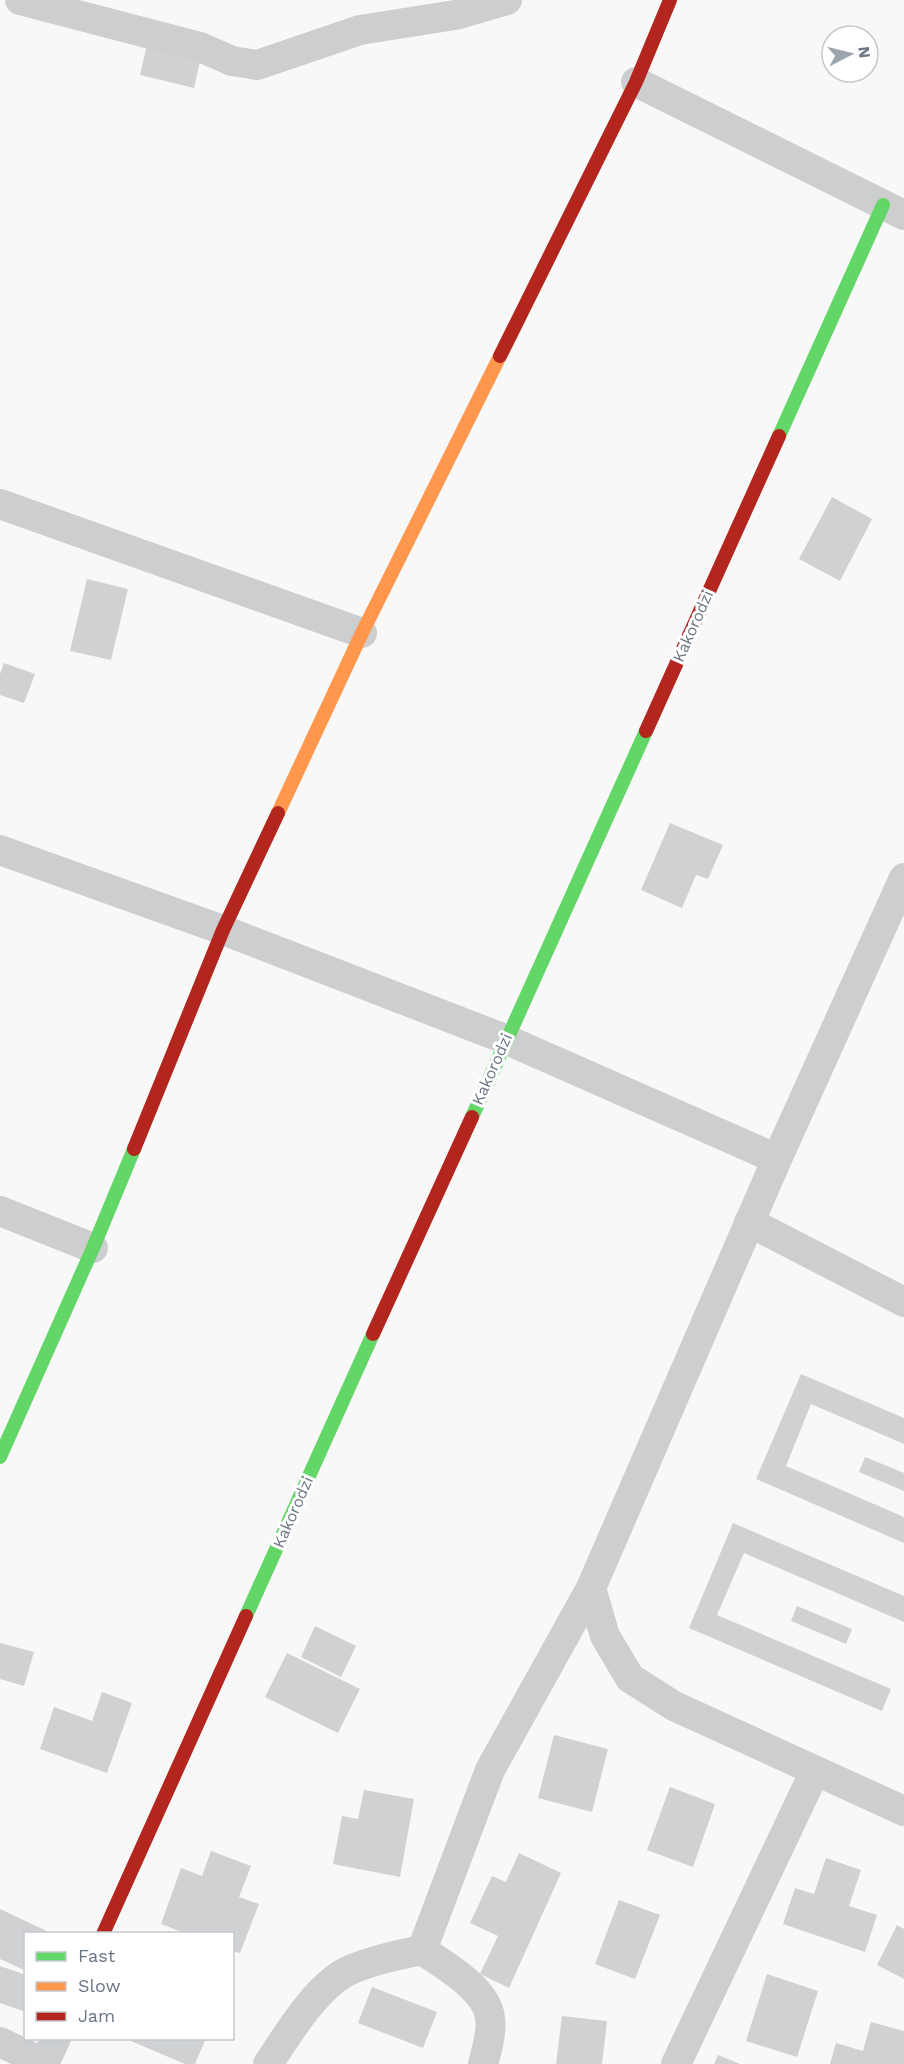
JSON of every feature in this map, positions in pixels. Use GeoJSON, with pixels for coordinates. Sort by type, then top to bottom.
{"type":"FeatureCollection","features":[{"type":"Feature","properties":{"kind":"street"},"geometry":{"type":"LineString","coordinates":[[20,0],[200,47],[232,61],[258,65],[360,30],[456,15],[507,0]]}},
{"type":"Feature","properties":{"kind":"street"},"geometry":{"type":"LineString","coordinates":[[0,1456],[93,1248],[223,930],[362,633],[636,82],[670,0]]}},
{"type":"Feature","properties":{"kind":"street"},"geometry":{"type":"LineString","coordinates":[[636,82],[894,210]]}},
{"type":"Feature","properties":{"kind":"street","name":"Kakorodzi"},"geometry":{"type":"LineString","coordinates":[[104,1932],[505,1040],[894,210]]}},
{"type":"Feature","properties":{"kind":"street"},"geometry":{"type":"LineString","coordinates":[[0,504],[362,633]]}},
{"type":"Feature","properties":{"kind":"street"},"geometry":{"type":"LineString","coordinates":[[0,850],[223,930],[505,1040],[777,1159]]}},
{"type":"Feature","properties":{"kind":"street"},"geometry":{"type":"LineString","coordinates":[[422,1950],[490,1770],[591,1588],[749,1222],[904,878]]}},
{"type":"Feature","properties":{"kind":"street"},"geometry":{"type":"LineString","coordinates":[[0,1211],[93,1248]]}},
{"type":"Feature","properties":{"kind":"street"},"geometry":{"type":"LineString","coordinates":[[749,1222],[904,1302]]}},
{"type":"Feature","properties":{"kind":"street"},"geometry":{"type":"LineString","coordinates":[[591,1588],[605,1636],[630,1677],[674,1706],[904,1811]]}},
{"type":"Feature","properties":{"kind":"street"},"geometry":{"type":"LineString","coordinates":[[676,2064],[815,1771]]}},
{"type":"Feature","properties":{"kind":"street"},"geometry":{"type":"LineString","coordinates":[[268,2064],[300,2017],[322,1991],[348,1971],[384,1958],[422,1950],[477,1990],[490,2017],[487,2051],[483,2064]]}},
{"type":"Feature","properties":{"kind":"street"},"geometry":{"type":"LineString","coordinates":[[0,2042],[45,2064],[55,2040]]}},
{"type":"Feature","properties":{"kind":"building"},"geometry":{"type":"Polygon","coordinates":[[[147,44],[201,57],[194,88],[140,75],[147,44]]]}},
{"type":"Feature","properties":{"kind":"building"},"geometry":{"type":"Polygon","coordinates":[[[832,497],[872,519],[840,581],[799,559],[832,497]]]}},
{"type":"Feature","properties":{"kind":"building"},"geometry":{"type":"Polygon","coordinates":[[[87,579],[128,589],[111,660],[70,651],[87,579]]]}},
{"type":"Feature","properties":{"kind":"building"},"geometry":{"type":"Polygon","coordinates":[[[4,663],[35,674],[24,703],[0,695],[0,674],[4,663]]]}},
{"type":"Feature","properties":{"kind":"building"},"geometry":{"type":"Polygon","coordinates":[[[670,823],[723,845],[708,879],[696,875],[682,908],[641,890],[670,823]]]}},
{"type":"Feature","properties":{"kind":"building"},"geometry":{"type":"Polygon","coordinates":[[[801,1374],[904,1418],[904,1444],[811,1404],[786,1466],[904,1517],[904,1543],[756,1479],[801,1374]]]}},
{"type":"Feature","properties":{"kind":"building"},"geometry":{"type":"Polygon","coordinates":[[[865,1457],[904,1473],[904,1491],[859,1472],[865,1457]]]}},
{"type":"Feature","properties":{"kind":"building"},"geometry":{"type":"Polygon","coordinates":[[[733,1523],[904,1596],[904,1622],[744,1553],[717,1615],[891,1689],[882,1711],[689,1628],[733,1523]]]}},
{"type":"Feature","properties":{"kind":"building"},"geometry":{"type":"Polygon","coordinates":[[[797,1606],[852,1629],[846,1644],[791,1621],[797,1606]]]}},
{"type":"Feature","properties":{"kind":"building"},"geometry":{"type":"Polygon","coordinates":[[[315,1626],[356,1646],[341,1677],[301,1657],[315,1626]]]}},
{"type":"Feature","properties":{"kind":"building"},"geometry":{"type":"Polygon","coordinates":[[[0,1643],[34,1652],[24,1686],[0,1679],[0,1643]]]}},
{"type":"Feature","properties":{"kind":"building"},"geometry":{"type":"Polygon","coordinates":[[[287,1653],[360,1689],[338,1733],[265,1697],[287,1653]]]}},
{"type":"Feature","properties":{"kind":"building"},"geometry":{"type":"Polygon","coordinates":[[[102,1692],[132,1703],[107,1773],[40,1749],[54,1707],[92,1721],[102,1692]]]}},
{"type":"Feature","properties":{"kind":"building"},"geometry":{"type":"Polygon","coordinates":[[[554,1735],[608,1749],[592,1812],[538,1798],[554,1735]]]}},
{"type":"Feature","properties":{"kind":"building"},"geometry":{"type":"Polygon","coordinates":[[[670,1787],[715,1804],[693,1867],[647,1850],[670,1787]]]}},
{"type":"Feature","properties":{"kind":"building"},"geometry":{"type":"Polygon","coordinates":[[[364,1790],[414,1799],[400,1877],[333,1864],[342,1816],[358,1819],[364,1790]]]}},
{"type":"Feature","properties":{"kind":"building"},"geometry":{"type":"Polygon","coordinates":[[[211,1851],[251,1866],[239,1897],[259,1904],[240,1953],[234,1952],[234,1932],[182,1932],[161,1924],[181,1868],[202,1876],[211,1851]]]}},
{"type":"Feature","properties":{"kind":"building"},"geometry":{"type":"Polygon","coordinates":[[[519,1853],[561,1873],[509,1988],[480,1974],[498,1936],[470,1923],[492,1876],[506,1882],[519,1853]]]}},
{"type":"Feature","properties":{"kind":"building"},"geometry":{"type":"Polygon","coordinates":[[[826,1858],[861,1870],[849,1906],[877,1915],[865,1952],[783,1924],[795,1888],[814,1894],[826,1858]]]}},
{"type":"Feature","properties":{"kind":"building"},"geometry":{"type":"Polygon","coordinates":[[[619,1900],[660,1915],[635,1979],[595,1964],[619,1900]]]}},
{"type":"Feature","properties":{"kind":"building"},"geometry":{"type":"Polygon","coordinates":[[[0,1909],[49,1932],[24,1932],[24,1970],[0,1959],[0,1909]]]}},
{"type":"Feature","properties":{"kind":"building"},"geometry":{"type":"Polygon","coordinates":[[[897,1925],[904,1929],[904,1979],[877,1965],[897,1925]]]}},
{"type":"Feature","properties":{"kind":"building"},"geometry":{"type":"Polygon","coordinates":[[[0,1966],[24,1974],[24,2011],[0,2003],[0,1966]]]}},
{"type":"Feature","properties":{"kind":"building"},"geometry":{"type":"Polygon","coordinates":[[[767,1974],[818,1991],[797,2057],[746,2041],[767,1974]]]}},
{"type":"Feature","properties":{"kind":"building"},"geometry":{"type":"Polygon","coordinates":[[[372,1987],[437,2012],[423,2048],[358,2023],[372,1987]]]}},
{"type":"Feature","properties":{"kind":"building"},"geometry":{"type":"Polygon","coordinates":[[[562,2016],[607,2021],[602,2064],[556,2064],[562,2016]]]}},
{"type":"Feature","properties":{"kind":"building"},"geometry":{"type":"Polygon","coordinates":[[[871,2022],[904,2031],[904,2064],[830,2064],[836,2043],[863,2051],[871,2022]]]}},
{"type":"Feature","properties":{"kind":"building"},"geometry":{"type":"Polygon","coordinates":[[[129,2040],[205,2040],[195,2064],[185,2064],[129,2040]]]}},
{"type":"Feature","properties":{"kind":"building"},"geometry":{"type":"Polygon","coordinates":[[[718,2055],[740,2064],[714,2064],[718,2055]]]}},
{"type":"Feature","properties":{"kind":"traffic: fast"},"geometry":{"type":"LineString","coordinates":[[779,436],[883,205]]}},
{"type":"Feature","properties":{"kind":"traffic: fast"},"geometry":{"type":"LineString","coordinates":[[472,1117],[646,731]]}},
{"type":"Feature","properties":{"kind":"traffic: fast"},"geometry":{"type":"LineString","coordinates":[[0,1457],[93,1248],[134,1149]]}},
{"type":"Feature","properties":{"kind":"traffic: fast"},"geometry":{"type":"LineString","coordinates":[[246,1616],[373,1334]]}},
{"type":"Feature","properties":{"kind":"traffic: slow"},"geometry":{"type":"LineString","coordinates":[[278,813],[362,633],[500,356]]}},
{"type":"Feature","properties":{"kind":"traffic: jam"},"geometry":{"type":"LineString","coordinates":[[500,356],[636,82],[670,0]]}},
{"type":"Feature","properties":{"kind":"traffic: jam"},"geometry":{"type":"LineString","coordinates":[[646,731],[779,436]]}},
{"type":"Feature","properties":{"kind":"traffic: jam"},"geometry":{"type":"LineString","coordinates":[[134,1149],[223,930],[278,813]]}},
{"type":"Feature","properties":{"kind":"traffic: jam"},"geometry":{"type":"LineString","coordinates":[[373,1334],[472,1117]]}},
{"type":"Feature","properties":{"kind":"traffic: jam"},"geometry":{"type":"LineString","coordinates":[[104,1932],[246,1616]]}}]}
